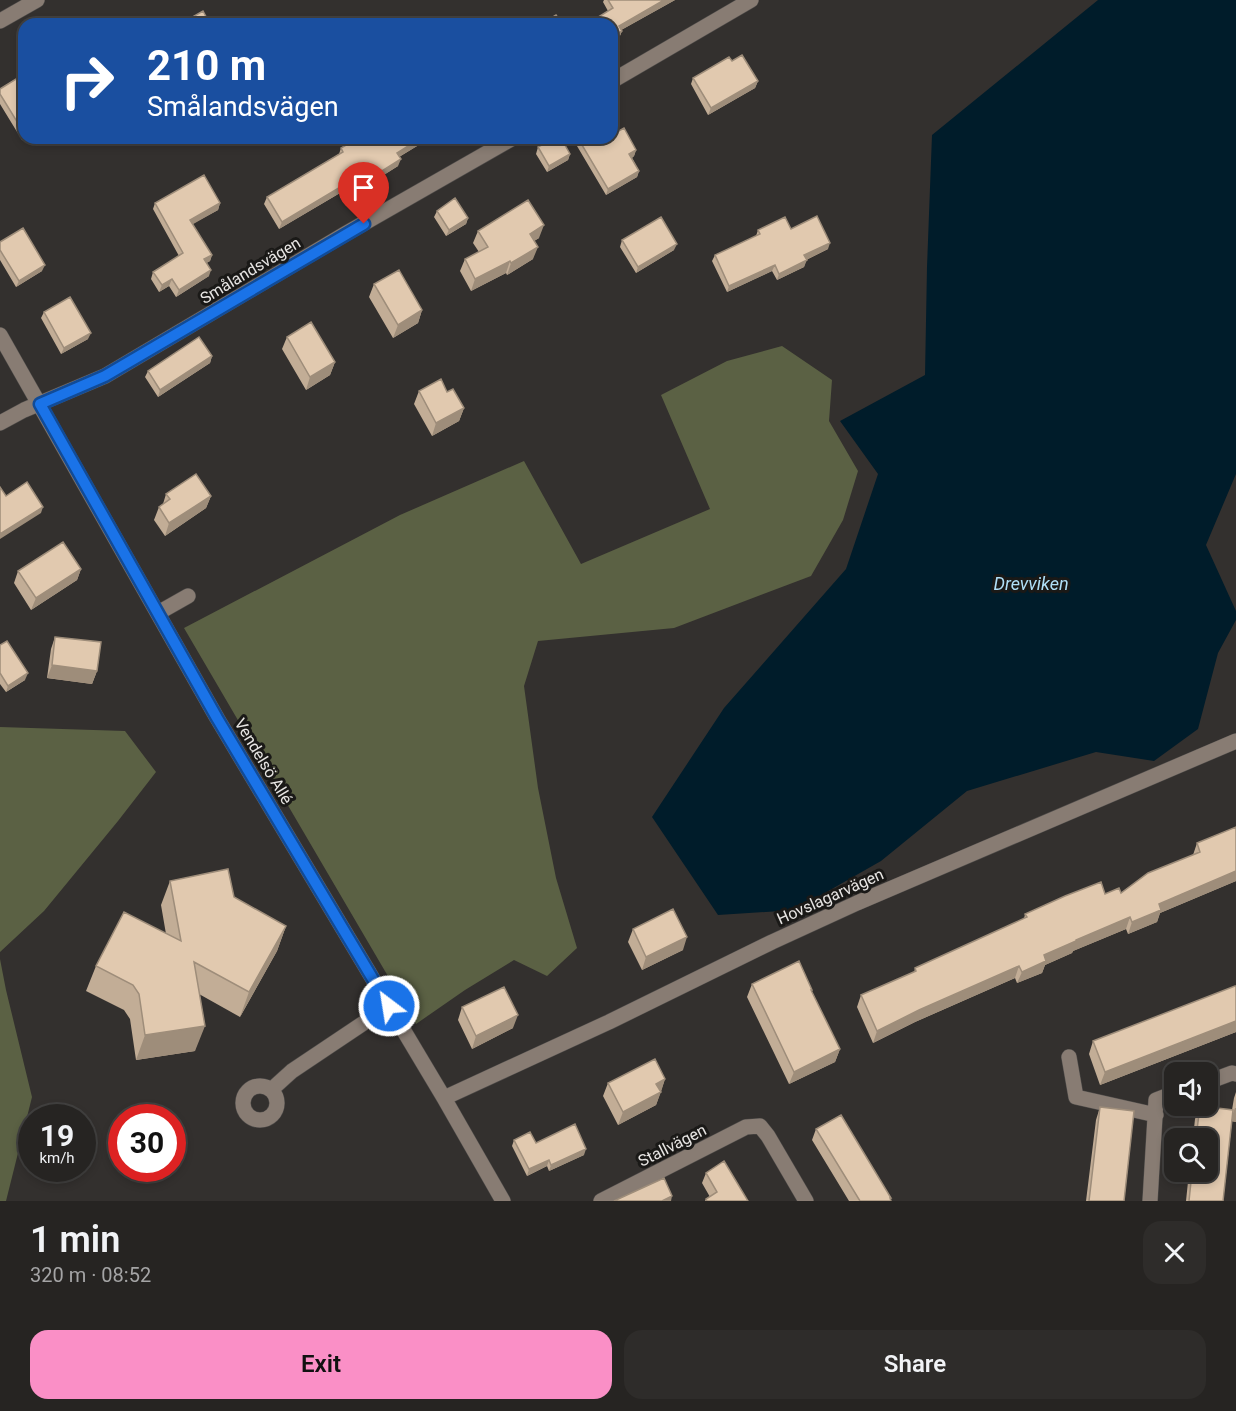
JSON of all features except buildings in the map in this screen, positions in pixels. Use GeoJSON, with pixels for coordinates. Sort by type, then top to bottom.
{"type":"FeatureCollection","features":[{"type":"Feature","properties":{"kind":"street"},"geometry":{"type":"LineString","coordinates":[[0,21],[37,0]]}},
{"type":"Feature","properties":{"kind":"street"},"geometry":{"type":"LineString","coordinates":[[618,78],[751,0]]}},
{"type":"Feature","properties":{"kind":"street","name":"Smålandsvägen"},"geometry":{"type":"LineString","coordinates":[[0,423],[24,410],[105,376],[503,144]]}},
{"type":"Feature","properties":{"kind":"street","name":"Vendelsö Allé"},"geometry":{"type":"LineString","coordinates":[[0,335],[217,718],[503,1201]]}},
{"type":"Feature","properties":{"kind":"street"},"geometry":{"type":"LineString","coordinates":[[158,613],[188,596]]}},
{"type":"Feature","properties":{"kind":"street","name":"Hovslagarvägen"},"geometry":{"type":"LineString","coordinates":[[444,1098],[609,1022],[856,903],[1236,741]]}},
{"type":"Feature","properties":{"kind":"street"},"geometry":{"type":"LineString","coordinates":[[271,1090],[292,1071],[389,1006]]}},
{"type":"Feature","properties":{"kind":"street"},"geometry":{"type":"LineString","coordinates":[[1069,1058],[1076,1097],[1156,1114]]}},
{"type":"Feature","properties":{"kind":"street"},"geometry":{"type":"LineString","coordinates":[[1218,1078],[1236,1074]]}},
{"type":"Feature","properties":{"kind":"street"},"geometry":{"type":"LineString","coordinates":[[1150,1201],[1156,1100],[1164,1097]]}},
{"type":"Feature","properties":{"kind":"street","name":"Stallvägen"},"geometry":{"type":"LineString","coordinates":[[601,1201],[746,1127],[760,1126],[806,1201]]}},
{"type":"Feature","properties":{"kind":"green space"},"geometry":{"type":"Polygon","coordinates":[[[782,346],[832,380],[829,421],[858,471],[843,520],[811,576],[674,628],[538,641],[524,686],[538,788],[556,878],[577,948],[547,976],[514,960],[416,1024],[184,628],[400,515],[524,461],[581,564],[710,509],[661,395],[727,361],[782,346]]]}},
{"type":"Feature","properties":{"kind":"green space"},"geometry":{"type":"Polygon","coordinates":[[[0,727],[125,731],[156,772],[44,911],[0,952],[0,727]]]}},
{"type":"Feature","properties":{"kind":"green space"},"geometry":{"type":"Polygon","coordinates":[[[0,959],[32,1097],[30,1104],[18,1104],[18,1153],[6,1201],[0,1201],[0,959]]]}},
{"type":"Feature","properties":{"kind":"water","name":"Drevviken"},"geometry":{"type":"Polygon","coordinates":[[[1098,0],[1236,0],[1236,474],[1206,545],[1236,611],[1236,620],[1218,653],[1198,729],[1154,761],[1096,752],[967,791],[881,861],[795,910],[718,915],[652,817],[724,708],[846,569],[878,474],[840,421],[925,375],[932,135],[1098,0]]]}},
{"type":"Feature","properties":{"kind":"route"},"geometry":{"type":"LineString","coordinates":[[364,224],[105,376],[40,404],[217,718],[389,1006]]}}]}
